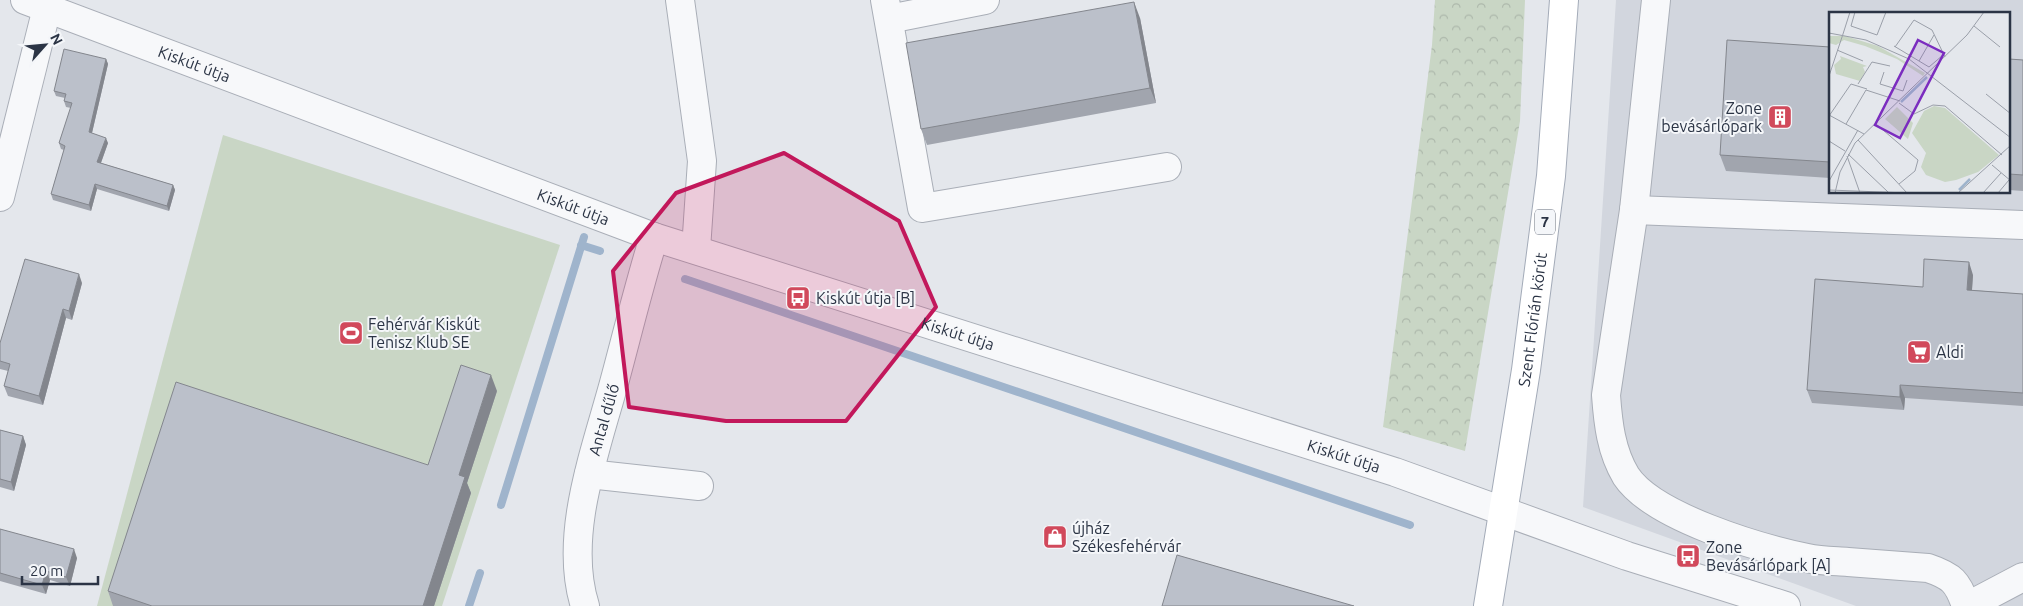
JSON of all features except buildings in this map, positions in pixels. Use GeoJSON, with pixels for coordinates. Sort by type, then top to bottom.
{"type":"FeatureCollection","features":[{"type":"Feature","properties":{"kind":"main road","name":"Szent Flórián körút"},"geometry":{"type":"LineString","coordinates":[[1488,606],[1526,370],[1551,176],[1564,0]]}},
{"type":"Feature","properties":{"kind":"street"},"geometry":{"type":"LineString","coordinates":[[680,0],[702,161],[696,249]]}},
{"type":"Feature","properties":{"kind":"street"},"geometry":{"type":"LineString","coordinates":[[985,0],[887,9],[922,208],[1167,167]]}},
{"type":"Feature","properties":{"kind":"street"},"geometry":{"type":"LineString","coordinates":[[1656,0],[1634,210],[1606,395],[1608,424],[1626,476],[1643,494],[1670,512],[1707,528],[1780,551],[1808,559],[1928,568],[1947,575],[1960,588],[1967,606],[2023,577]]}},
{"type":"Feature","properties":{"kind":"street"},"geometry":{"type":"LineString","coordinates":[[0,197],[36,4]]}},
{"type":"Feature","properties":{"kind":"street","name":"Kiskút útja"},"geometry":{"type":"LineString","coordinates":[[36,4],[654,237],[1236,424],[1395,472],[1627,556],[1786,606]]}},
{"type":"Feature","properties":{"kind":"street"},"geometry":{"type":"LineString","coordinates":[[1634,210],[2023,225]]}},
{"type":"Feature","properties":{"kind":"street","name":"Antal dűlő"},"geometry":{"type":"LineString","coordinates":[[585,606],[578,584],[577,540],[589,474],[654,237]]}},
{"type":"Feature","properties":{"kind":"street"},"geometry":{"type":"LineString","coordinates":[[589,474],[699,486]]}},
{"type":"Feature","properties":{"kind":"highlighted area"},"geometry":{"type":"Polygon","coordinates":[[[784,153],[899,221],[936,307],[846,421],[726,421],[629,407],[613,271],[676,193],[784,153]]]}},
{"type":"Feature","properties":{"kind":"shaded area"},"geometry":{"type":"Polygon","coordinates":[[[1616,0],[2023,0],[2023,606],[1856,606],[1583,507],[1616,0]]]}},
{"type":"Feature","properties":{"kind":"green space"},"geometry":{"type":"Polygon","coordinates":[[[1435,0],[1525,0],[1520,121],[1465,451],[1383,427],[1432,45],[1435,0]]]}},
{"type":"Feature","properties":{"kind":"green space","name":"Fehérvár Kiskút Tenisz Klub SE"},"geometry":{"type":"Polygon","coordinates":[[[223,135],[560,245],[442,606],[97,606],[223,135]]]}},
{"type":"Feature","properties":{"kind":"waterway"},"geometry":{"type":"LineString","coordinates":[[501,505],[584,237]]}},
{"type":"Feature","properties":{"kind":"waterway"},"geometry":{"type":"LineString","coordinates":[[581,245],[600,251]]}},
{"type":"Feature","properties":{"kind":"waterway"},"geometry":{"type":"LineString","coordinates":[[685,279],[1410,525]]}},
{"type":"Feature","properties":{"kind":"waterway"},"geometry":{"type":"LineString","coordinates":[[469,606],[480,573]]}},
{"type":"Feature","properties":{"kind":"place","name":"Zone bevásárlópark"},"geometry":{"type":"Point","coordinates":[1780,117]}},
{"type":"Feature","properties":{"kind":"place","name":"Kiskút útja [B]"},"geometry":{"type":"Point","coordinates":[798,298]}},
{"type":"Feature","properties":{"kind":"place","name":"Fehérvár Kiskút Tenisz Klub SE"},"geometry":{"type":"Point","coordinates":[351,333]}},
{"type":"Feature","properties":{"kind":"place","name":"Aldi"},"geometry":{"type":"Point","coordinates":[1919,352]}},
{"type":"Feature","properties":{"kind":"place","name":"újház Székesfehérvár"},"geometry":{"type":"Point","coordinates":[1055,537]}},
{"type":"Feature","properties":{"kind":"place","name":"Zone Bevásárlópark [A]"},"geometry":{"type":"Point","coordinates":[1688,556]}}]}
